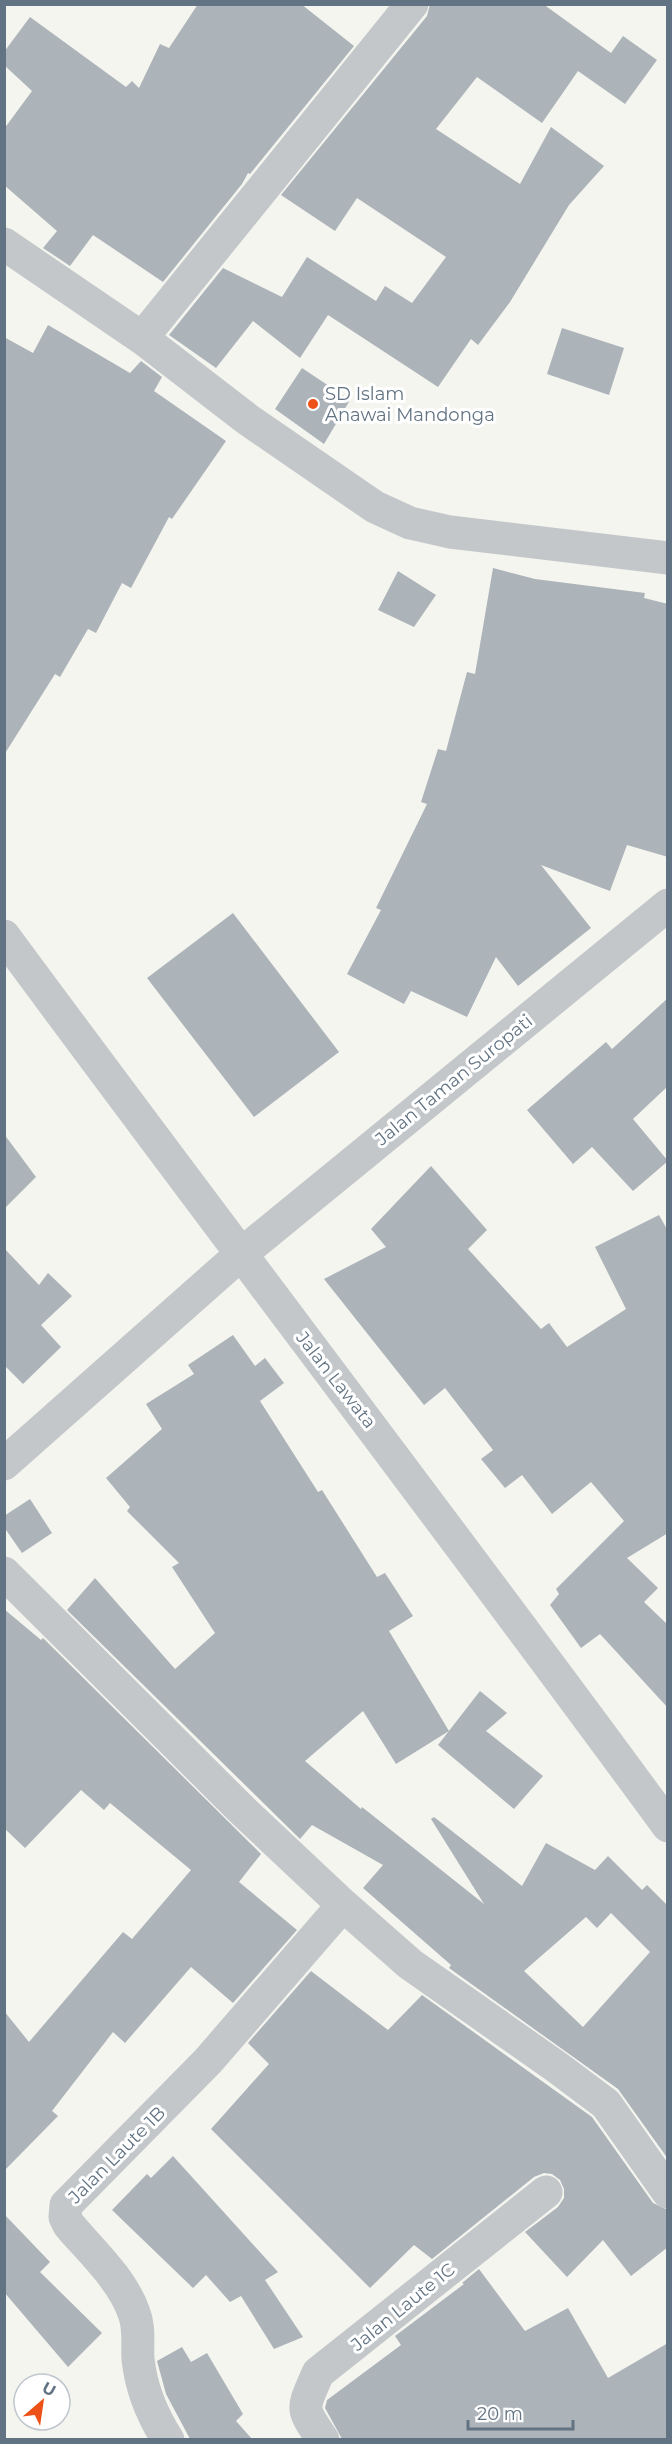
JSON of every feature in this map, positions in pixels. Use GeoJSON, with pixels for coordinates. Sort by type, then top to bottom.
{"type":"FeatureCollection","features":[{"type":"Feature","properties":{"kind":"street"},"geometry":{"type":"LineString","coordinates":[[142,338],[412,4]]}},
{"type":"Feature","properties":{"kind":"street"},"geometry":{"type":"LineString","coordinates":[[4,244],[142,338],[247,419],[375,507],[410,523],[450,532],[668,558]]}},
{"type":"Feature","properties":{"kind":"street","name":"Jalan Taman Suropati"},"geometry":{"type":"LineString","coordinates":[[4,1464],[240,1255],[668,905]]}},
{"type":"Feature","properties":{"kind":"street","name":"Jalan Lawata"},"geometry":{"type":"LineString","coordinates":[[4,936],[240,1255],[483,1573],[668,1826]]}},
{"type":"Feature","properties":{"kind":"street"},"geometry":{"type":"LineString","coordinates":[[4,1573],[242,1810],[343,1905],[410,1964],[558,2067],[606,2104],[668,2192]]}},
{"type":"Feature","properties":{"kind":"street","name":"Jalan Laute 1B"},"geometry":{"type":"LineString","coordinates":[[168,2439],[156,2421],[145,2393],[138,2359],[138,2328],[129,2301],[69,2224],[65,2217],[66,2205],[208,2061],[343,1905]]}},
{"type":"Feature","properties":{"kind":"street","name":"Jalan Laute 1C"},"geometry":{"type":"LineString","coordinates":[[323,2439],[305,2413],[304,2405],[318,2373],[546,2192]]}},
{"type":"Feature","properties":{"kind":"building"},"geometry":{"type":"Polygon","coordinates":[[[198,4],[301,4],[354,46],[250,174],[248,173],[242,184],[163,282],[93,235],[70,266],[43,248],[57,231],[4,185],[4,129],[32,91],[4,65],[4,52],[30,17],[126,87],[132,81],[139,88],[160,44],[169,48],[198,4]]]}},
{"type":"Feature","properties":{"kind":"building"},"geometry":{"type":"Polygon","coordinates":[[[430,4],[543,4],[611,53],[623,36],[657,60],[625,104],[578,71],[542,123],[477,77],[436,129],[520,184],[551,127],[604,166],[569,205],[510,302],[478,345],[471,339],[438,387],[328,315],[300,358],[253,321],[216,368],[169,335],[223,268],[282,297],[307,257],[376,301],[385,286],[412,303],[446,257],[357,198],[335,231],[281,195],[427,16],[430,4]]]}},
{"type":"Feature","properties":{"kind":"building"},"geometry":{"type":"Polygon","coordinates":[[[48,325],[130,373],[141,361],[162,377],[154,391],[226,441],[172,519],[169,517],[131,588],[122,583],[96,633],[88,629],[60,677],[55,674],[4,755],[4,337],[33,353],[48,325]]]}},
{"type":"Feature","properties":{"kind":"building"},"geometry":{"type":"Polygon","coordinates":[[[562,328],[624,348],[609,395],[547,374],[562,328]]]}},
{"type":"Feature","properties":{"kind":"building","name":"SD Islam Anawai Mandonga"},"geometry":{"type":"Polygon","coordinates":[[[302,368],[350,400],[324,444],[275,409],[302,368]]]}},
{"type":"Feature","properties":{"kind":"building"},"geometry":{"type":"Polygon","coordinates":[[[493,568],[535,579],[645,593],[644,598],[668,604],[668,857],[627,845],[610,891],[541,865],[591,928],[518,986],[496,957],[467,1017],[411,991],[404,1004],[347,974],[381,910],[376,908],[427,804],[421,802],[438,749],[446,751],[467,672],[475,674],[493,568]]]}},
{"type":"Feature","properties":{"kind":"building"},"geometry":{"type":"Polygon","coordinates":[[[398,571],[436,595],[414,627],[378,610],[398,571]]]}},
{"type":"Feature","properties":{"kind":"building"},"geometry":{"type":"Polygon","coordinates":[[[233,913],[339,1052],[254,1117],[147,978],[233,913]]]}},
{"type":"Feature","properties":{"kind":"building"},"geometry":{"type":"Polygon","coordinates":[[[668,998],[668,1086],[633,1119],[668,1161],[633,1191],[592,1147],[573,1164],[527,1110],[606,1042],[612,1049],[668,998]]]}},
{"type":"Feature","properties":{"kind":"building"},"geometry":{"type":"Polygon","coordinates":[[[4,1134],[36,1177],[4,1209],[4,1134]]]}},
{"type":"Feature","properties":{"kind":"building"},"geometry":{"type":"Polygon","coordinates":[[[431,1166],[487,1230],[468,1249],[541,1329],[549,1323],[567,1347],[626,1309],[595,1247],[659,1215],[668,1231],[668,1533],[627,1558],[658,1588],[644,1602],[668,1625],[668,1708],[600,1634],[581,1648],[550,1605],[559,1594],[556,1589],[624,1521],[591,1482],[552,1514],[522,1475],[505,1488],[481,1459],[493,1450],[445,1388],[424,1405],[324,1279],[386,1247],[371,1229],[431,1166]]]}},
{"type":"Feature","properties":{"kind":"building"},"geometry":{"type":"Polygon","coordinates":[[[4,1248],[39,1285],[48,1273],[72,1296],[41,1325],[61,1347],[23,1384],[4,1365],[4,1248]]]}},
{"type":"Feature","properties":{"kind":"building"},"geometry":{"type":"Polygon","coordinates":[[[233,1335],[255,1366],[265,1358],[284,1383],[260,1401],[318,1492],[322,1490],[377,1577],[385,1573],[413,1616],[389,1631],[449,1731],[396,1764],[363,1711],[305,1761],[361,1809],[362,1807],[484,1904],[431,1819],[434,1817],[522,1886],[546,1843],[595,1870],[608,1856],[642,1890],[647,1885],[668,1906],[668,2159],[618,2089],[449,1968],[451,1965],[363,1888],[383,1865],[312,1825],[300,1839],[67,1610],[95,1578],[175,1669],[215,1633],[172,1567],[179,1563],[127,1511],[130,1507],[106,1478],[162,1429],[146,1404],[194,1374],[188,1365],[233,1335]],[[611,1913],[597,1928],[586,1917],[524,1971],[583,2027],[650,1952],[611,1913]]]}},
{"type":"Feature","properties":{"kind":"building"},"geometry":{"type":"Polygon","coordinates":[[[30,1499],[52,1533],[22,1553],[4,1527],[4,1516],[30,1499]]]}},
{"type":"Feature","properties":{"kind":"building"},"geometry":{"type":"Polygon","coordinates":[[[4,1609],[41,1640],[43,1638],[261,1854],[239,1882],[297,1930],[233,2003],[191,1967],[125,2043],[113,2032],[52,2111],[58,2116],[4,2171],[4,2011],[29,2042],[123,1932],[132,1939],[191,1870],[110,1803],[104,1810],[81,1790],[25,1848],[4,1828],[4,1609]]]}},
{"type":"Feature","properties":{"kind":"building"},"geometry":{"type":"Polygon","coordinates":[[[480,1691],[507,1713],[486,1731],[543,1776],[514,1809],[438,1745],[480,1691]]]}},
{"type":"Feature","properties":{"kind":"building"},"geometry":{"type":"Polygon","coordinates":[[[311,1971],[388,2030],[422,1995],[592,2117],[653,2203],[668,2210],[668,2247],[631,2276],[603,2240],[567,2277],[525,2232],[558,2207],[564,2198],[564,2189],[560,2180],[552,2174],[544,2173],[534,2177],[432,2259],[414,2245],[370,2288],[211,2129],[269,2064],[248,2043],[311,1971]]]}},
{"type":"Feature","properties":{"kind":"building"},"geometry":{"type":"Polygon","coordinates":[[[173,2156],[278,2272],[265,2280],[303,2337],[274,2349],[241,2296],[230,2302],[206,2275],[193,2288],[112,2210],[147,2174],[151,2178],[173,2156]]]}},
{"type":"Feature","properties":{"kind":"building"},"geometry":{"type":"Polygon","coordinates":[[[4,2214],[50,2262],[40,2272],[102,2333],[68,2367],[4,2292],[4,2214]]]}},
{"type":"Feature","properties":{"kind":"building"},"geometry":{"type":"Polygon","coordinates":[[[479,2269],[525,2331],[568,2308],[608,2378],[668,2343],[668,2439],[342,2439],[325,2408],[327,2400],[401,2345],[395,2336],[464,2284],[462,2283],[479,2269]]]}},
{"type":"Feature","properties":{"kind":"building"},"geometry":{"type":"Polygon","coordinates":[[[182,2347],[191,2362],[207,2353],[243,2414],[236,2421],[252,2439],[190,2439],[166,2394],[157,2361],[182,2347]]]}},
{"type":"Feature","properties":{"kind":"place","name":"SD Islam Anawai Mandonga"},"geometry":{"type":"Point","coordinates":[313,404]}}]}
